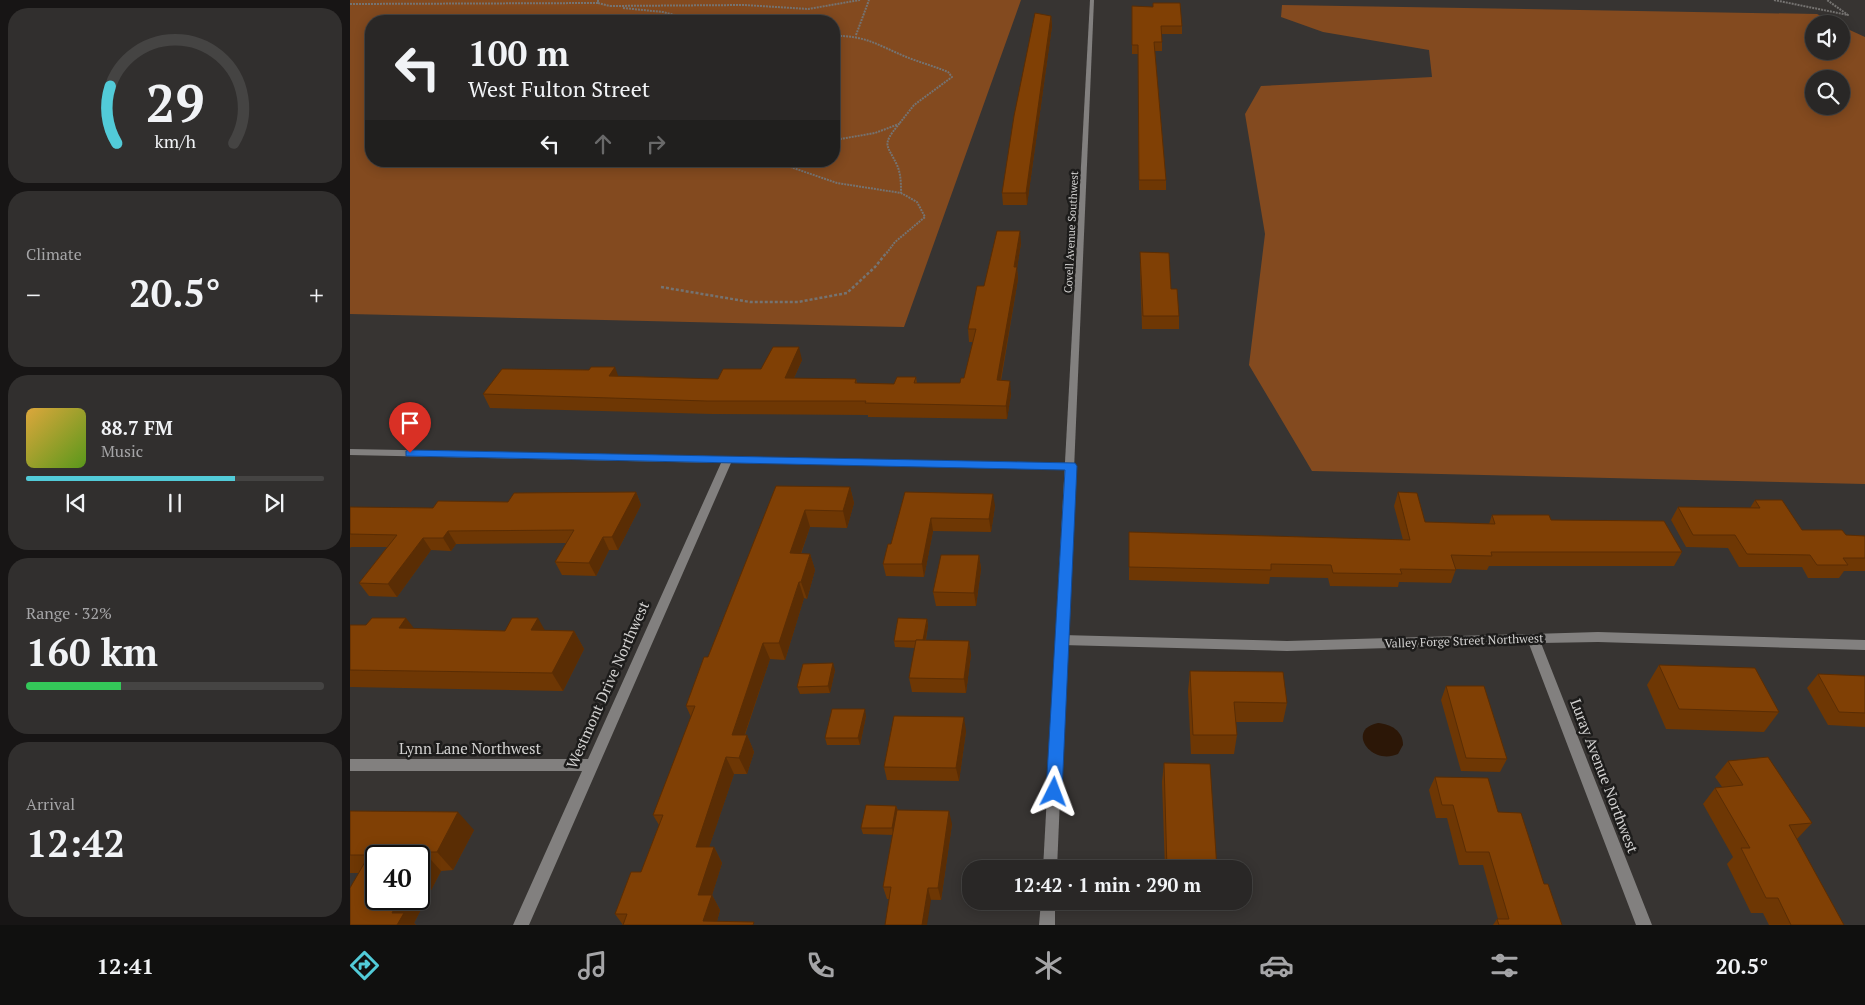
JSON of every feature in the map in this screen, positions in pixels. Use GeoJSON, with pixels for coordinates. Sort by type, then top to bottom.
{"type":"FeatureCollection","features":[{"type":"Feature","properties":{"kind":"street","name":"Covell Avenue Southwest"},"geometry":{"type":"LineString","coordinates":[[1050,860],[1071,466],[1092,0]]}},
{"type":"Feature","properties":{"kind":"street"},"geometry":{"type":"LineString","coordinates":[[350,452],[1071,466]]}},
{"type":"Feature","properties":{"kind":"street","name":"Westmont Drive Northwest"},"geometry":{"type":"LineString","coordinates":[[520,925],[727,460]]}},
{"type":"Feature","properties":{"kind":"street","name":"Valley Forge Street Northwest"},"geometry":{"type":"LineString","coordinates":[[1062,640],[1287,646],[1598,637],[1865,645]]}},
{"type":"Feature","properties":{"kind":"street","name":"Luray Avenue Northwest"},"geometry":{"type":"LineString","coordinates":[[1533,638],[1644,925]]}},
{"type":"Feature","properties":{"kind":"street","name":"Lynn Lane Northwest"},"geometry":{"type":"LineString","coordinates":[[350,766],[590,765]]}},
{"type":"Feature","properties":{"kind":"street"},"geometry":{"type":"LineString","coordinates":[[1047,925],[1048,910]]}},
{"type":"Feature","properties":{"kind":"path"},"geometry":{"type":"LineString","coordinates":[[405,3],[409,0]]}},
{"type":"Feature","properties":{"kind":"path"},"geometry":{"type":"LineString","coordinates":[[610,6],[744,5],[808,9],[860,0]]}},
{"type":"Feature","properties":{"kind":"path"},"geometry":{"type":"LineString","coordinates":[[856,35],[869,0]]}},
{"type":"Feature","properties":{"kind":"path"},"geometry":{"type":"LineString","coordinates":[[1774,0],[1848,15],[1827,0]]}},
{"type":"Feature","properties":{"kind":"path"},"geometry":{"type":"LineString","coordinates":[[350,4],[598,4],[674,15]]}},
{"type":"Feature","properties":{"kind":"path"},"geometry":{"type":"LineString","coordinates":[[840,36],[856,35],[877,41],[905,57],[948,72],[952,77],[948,82],[914,105],[889,136],[887,150],[897,162],[902,175],[901,193]]}},
{"type":"Feature","properties":{"kind":"path"},"geometry":{"type":"LineString","coordinates":[[840,139],[875,133],[899,124]]}},
{"type":"Feature","properties":{"kind":"path"},"geometry":{"type":"LineString","coordinates":[[661,287],[750,302],[798,302],[847,293],[875,267],[895,242],[924,217],[917,202],[901,193],[838,183],[791,167]]}},
{"type":"Feature","properties":{"kind":"shaded area"},"geometry":{"type":"Polygon","coordinates":[[[350,0],[1021,0],[904,327],[350,314],[350,0]]]}},
{"type":"Feature","properties":{"kind":"shaded area"},"geometry":{"type":"Polygon","coordinates":[[[1282,5],[1817,14],[1819,15],[1805,15],[1805,60],[1850,60],[1850,30],[1865,37],[1865,484],[1312,471],[1249,365],[1265,234],[1245,114],[1261,86],[1432,77],[1429,50],[1323,32],[1281,17],[1282,5]]]}},
{"type":"Feature","properties":{"kind":"shaded area"},"geometry":{"type":"Polygon","coordinates":[[[1378,723],[1392,727],[1399,732],[1403,745],[1398,754],[1379,755],[1365,745],[1363,739],[1364,732],[1369,727],[1378,723]]]}},
{"type":"Feature","properties":{"kind":"building"},"geometry":{"type":"Polygon","coordinates":[[[1153,3],[1180,3],[1182,26],[1161,26],[1162,42],[1154,42],[1166,180],[1139,180],[1138,45],[1132,45],[1132,6],[1153,7],[1153,3]]]}},
{"type":"Feature","properties":{"kind":"building"},"geometry":{"type":"Polygon","coordinates":[[[1035,13],[1051,16],[1026,193],[1002,193],[1014,116],[1035,13]]]}},
{"type":"Feature","properties":{"kind":"building"},"geometry":{"type":"Polygon","coordinates":[[[997,231],[1020,231],[1014,267],[1017,267],[997,380],[1010,381],[1006,406],[865,403],[866,401],[707,401],[483,394],[502,369],[589,370],[591,367],[615,367],[609,376],[718,379],[723,369],[761,369],[773,347],[799,347],[785,378],[856,379],[855,383],[894,384],[897,377],[916,377],[914,383],[960,383],[961,378],[964,378],[976,329],[968,329],[977,286],[984,286],[997,231]]]}},
{"type":"Feature","properties":{"kind":"building"},"geometry":{"type":"Polygon","coordinates":[[[1140,252],[1169,253],[1171,289],[1177,289],[1179,316],[1143,316],[1140,252]]]}},
{"type":"Feature","properties":{"kind":"building"},"geometry":{"type":"Polygon","coordinates":[[[776,486],[850,487],[843,511],[805,510],[790,553],[810,554],[801,582],[799,582],[779,643],[763,643],[732,735],[747,735],[739,758],[726,757],[696,847],[714,847],[698,895],[712,895],[703,921],[754,922],[753,925],[623,925],[627,914],[615,914],[631,872],[641,872],[663,815],[653,815],[695,706],[686,706],[704,657],[708,657],[776,486]]]}},
{"type":"Feature","properties":{"kind":"building"},"geometry":{"type":"Polygon","coordinates":[[[636,492],[612,537],[603,537],[589,563],[555,562],[574,530],[448,531],[443,538],[423,538],[388,584],[359,583],[397,535],[350,534],[350,507],[433,508],[438,501],[508,502],[514,493],[636,492]]]}},
{"type":"Feature","properties":{"kind":"building"},"geometry":{"type":"Polygon","coordinates":[[[905,492],[993,494],[989,519],[931,518],[922,564],[883,564],[888,544],[891,544],[905,492]]]}},
{"type":"Feature","properties":{"kind":"building"},"geometry":{"type":"Polygon","coordinates":[[[1398,492],[1417,493],[1425,522],[1495,524],[1492,515],[1549,515],[1551,520],[1664,521],[1682,552],[1491,552],[1492,556],[1451,555],[1456,570],[1400,569],[1402,574],[1333,573],[1331,565],[1271,564],[1271,570],[1129,567],[1129,532],[1410,540],[1398,492]]]}},
{"type":"Feature","properties":{"kind":"building"},"geometry":{"type":"Polygon","coordinates":[[[1755,500],[1782,500],[1802,530],[1842,530],[1846,535],[1865,536],[1865,558],[1843,558],[1848,565],[1817,565],[1810,555],[1747,554],[1735,535],[1693,535],[1678,507],[1760,508],[1755,500]]]}},
{"type":"Feature","properties":{"kind":"building"},"geometry":{"type":"Polygon","coordinates":[[[941,555],[979,555],[974,593],[933,592],[941,555]]]}},
{"type":"Feature","properties":{"kind":"building"},"geometry":{"type":"Polygon","coordinates":[[[372,618],[406,618],[399,628],[505,631],[512,618],[538,618],[531,630],[574,631],[552,673],[350,670],[350,625],[366,625],[372,618]]]}},
{"type":"Feature","properties":{"kind":"building"},"geometry":{"type":"Polygon","coordinates":[[[898,618],[927,619],[923,640],[894,641],[898,618]]]}},
{"type":"Feature","properties":{"kind":"building"},"geometry":{"type":"Polygon","coordinates":[[[916,640],[969,641],[964,679],[909,678],[916,640]]]}},
{"type":"Feature","properties":{"kind":"building"},"geometry":{"type":"Polygon","coordinates":[[[833,663],[828,686],[797,687],[803,664],[833,663]]]}},
{"type":"Feature","properties":{"kind":"building"},"geometry":{"type":"Polygon","coordinates":[[[1659,665],[1755,668],[1779,712],[1679,709],[1659,665]]]}},
{"type":"Feature","properties":{"kind":"building"},"geometry":{"type":"Polygon","coordinates":[[[1190,671],[1283,672],[1287,703],[1234,702],[1237,735],[1193,735],[1190,671]]]}},
{"type":"Feature","properties":{"kind":"building"},"geometry":{"type":"Polygon","coordinates":[[[1818,674],[1865,676],[1865,713],[1839,712],[1818,674]]]}},
{"type":"Feature","properties":{"kind":"building"},"geometry":{"type":"Polygon","coordinates":[[[1446,686],[1484,686],[1507,759],[1466,758],[1446,686]]]}},
{"type":"Feature","properties":{"kind":"building"},"geometry":{"type":"Polygon","coordinates":[[[832,709],[865,709],[858,738],[825,738],[832,709]]]}},
{"type":"Feature","properties":{"kind":"building"},"geometry":{"type":"Polygon","coordinates":[[[894,716],[964,717],[956,768],[884,767],[894,716]]]}},
{"type":"Feature","properties":{"kind":"building"},"geometry":{"type":"Polygon","coordinates":[[[1768,757],[1812,823],[1789,825],[1844,925],[1791,925],[1778,898],[1766,898],[1741,848],[1750,848],[1715,788],[1743,785],[1728,761],[1768,757]]]}},
{"type":"Feature","properties":{"kind":"building"},"geometry":{"type":"Polygon","coordinates":[[[1164,763],[1210,764],[1216,860],[1167,860],[1164,763]]]}},
{"type":"Feature","properties":{"kind":"building"},"geometry":{"type":"Polygon","coordinates":[[[1435,777],[1488,778],[1498,812],[1521,813],[1544,884],[1548,884],[1562,925],[1499,925],[1497,919],[1509,919],[1489,852],[1466,852],[1453,805],[1442,805],[1435,777]]]}},
{"type":"Feature","properties":{"kind":"building"},"geometry":{"type":"Polygon","coordinates":[[[866,805],[896,806],[892,828],[861,828],[866,805]]]}},
{"type":"Feature","properties":{"kind":"building"},"geometry":{"type":"Polygon","coordinates":[[[897,810],[949,811],[938,888],[928,888],[922,925],[885,925],[891,887],[883,887],[897,810]]]}},
{"type":"Feature","properties":{"kind":"building"},"geometry":{"type":"Polygon","coordinates":[[[350,811],[458,812],[437,852],[430,852],[430,845],[365,845],[365,855],[350,855],[350,811]]]}},
{"type":"Feature","properties":{"kind":"building"},"geometry":{"type":"Polygon","coordinates":[[[365,862],[365,910],[394,910],[392,913],[404,913],[397,925],[350,925],[350,888],[365,862]]]}},
{"type":"Feature","properties":{"kind":"route"},"geometry":{"type":"LineString","coordinates":[[410,453],[1071,466],[1054,792]]}}]}
